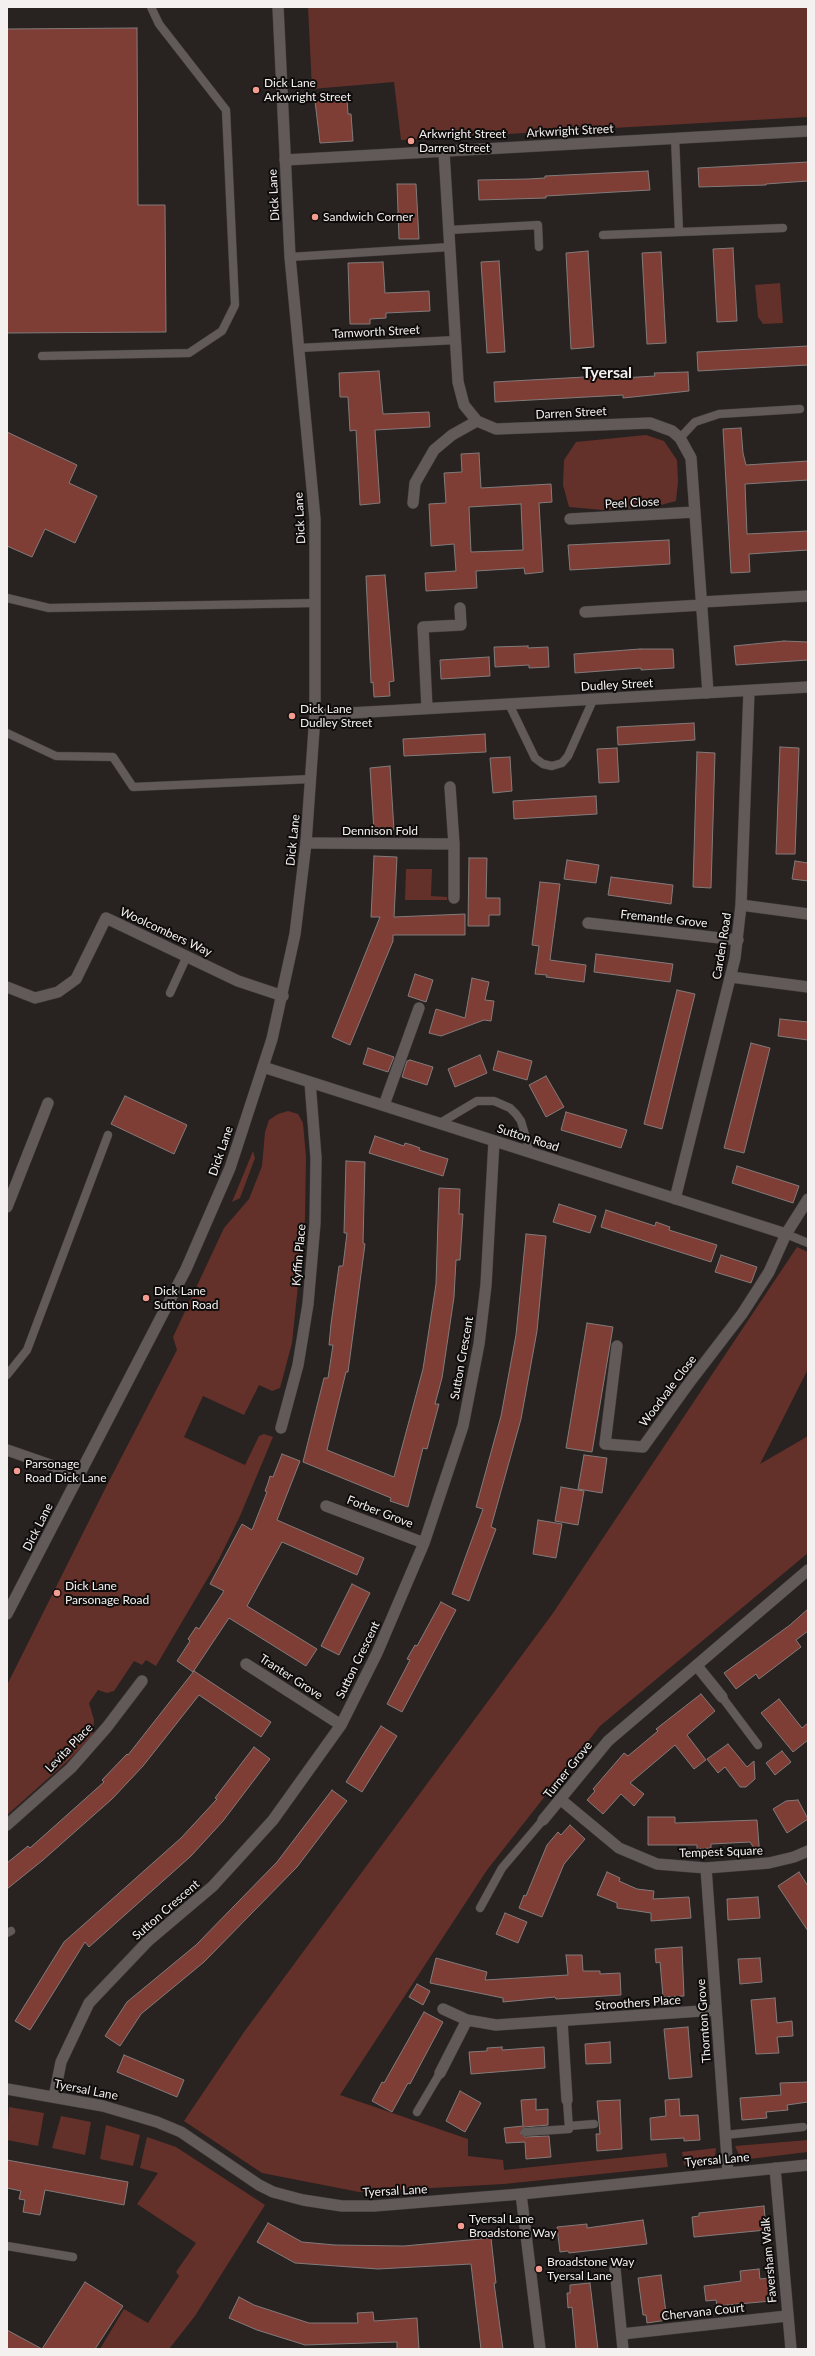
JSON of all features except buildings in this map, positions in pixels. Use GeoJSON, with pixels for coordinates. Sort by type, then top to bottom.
{"type":"FeatureCollection","features":[{"type":"Feature","properties":{"kind":"street","name":"Dick Lane"},"geometry":{"type":"LineString","coordinates":[[7,1614],[186,1269],[230,1168],[263,1067],[283,996],[295,934],[306,843],[315,715],[314,519],[290,257],[278,7]]}},
{"type":"Feature","properties":{"kind":"street","name":"Arkwright Street"},"geometry":{"type":"LineString","coordinates":[[285,160],[808,131]]}},
{"type":"Feature","properties":{"kind":"street","name":"Darren Street"},"geometry":{"type":"LineString","coordinates":[[444,152],[458,382],[464,405],[477,421],[496,429],[650,423],[666,428],[680,438],[691,458],[708,693]]}},
{"type":"Feature","properties":{"kind":"street"},"geometry":{"type":"LineString","coordinates":[[413,503],[415,483],[434,450],[452,435],[477,421]]}},
{"type":"Feature","properties":{"kind":"street","name":"Peel Close"},"geometry":{"type":"LineString","coordinates":[[570,519],[695,512]]}},
{"type":"Feature","properties":{"kind":"street"},"geometry":{"type":"LineString","coordinates":[[585,612],[808,596]]}},
{"type":"Feature","properties":{"kind":"street"},"geometry":{"type":"LineString","coordinates":[[428,708],[423,627],[461,625],[460,608]]}},
{"type":"Feature","properties":{"kind":"street","name":"Dudley Street"},"geometry":{"type":"LineString","coordinates":[[315,715],[808,687]]}},
{"type":"Feature","properties":{"kind":"street","name":"Carden Road"},"geometry":{"type":"LineString","coordinates":[[675,1199],[731,977],[738,940],[741,905],[749,691]]}},
{"type":"Feature","properties":{"kind":"street"},"geometry":{"type":"LineString","coordinates":[[450,787],[454,844],[454,898]]}},
{"type":"Feature","properties":{"kind":"street","name":"Dennison Fold"},"geometry":{"type":"LineString","coordinates":[[306,843],[454,844]]}},
{"type":"Feature","properties":{"kind":"street"},"geometry":{"type":"LineString","coordinates":[[741,905],[808,914]]}},
{"type":"Feature","properties":{"kind":"street","name":"Woolcombers Way"},"geometry":{"type":"LineString","coordinates":[[7,987],[35,998],[58,992],[76,979],[106,918],[238,981],[283,996]]}},
{"type":"Feature","properties":{"kind":"street","name":"Fremantle Grove"},"geometry":{"type":"LineString","coordinates":[[588,923],[738,940]]}},
{"type":"Feature","properties":{"kind":"street"},"geometry":{"type":"LineString","coordinates":[[731,977],[808,987]]}},
{"type":"Feature","properties":{"kind":"street"},"geometry":{"type":"LineString","coordinates":[[384,1105],[418,1008]]}},
{"type":"Feature","properties":{"kind":"street","name":"Sutton Road"},"geometry":{"type":"LineString","coordinates":[[263,1067],[786,1234]]}},
{"type":"Feature","properties":{"kind":"street","name":"Kyffin Place"},"geometry":{"type":"LineString","coordinates":[[281,1428],[298,1365],[308,1304],[315,1223],[316,1158],[310,1082]]}},
{"type":"Feature","properties":{"kind":"street"},"geometry":{"type":"LineString","coordinates":[[7,1207],[48,1103]]}},
{"type":"Feature","properties":{"kind":"street","name":"Sutton Crescent"},"geometry":{"type":"LineString","coordinates":[[54,2097],[61,2062],[89,2003],[148,1941],[213,1886],[273,1820],[341,1725],[378,1653],[424,1543],[463,1426],[479,1344],[486,1285],[494,1141]]}},
{"type":"Feature","properties":{"kind":"street"},"geometry":{"type":"LineString","coordinates":[[786,1234],[808,1199]]}},
{"type":"Feature","properties":{"kind":"street","name":"Woodvale Close"},"geometry":{"type":"LineString","coordinates":[[617,1346],[605,1444],[643,1447],[689,1383],[742,1314],[769,1272],[786,1234]]}},
{"type":"Feature","properties":{"kind":"street"},"geometry":{"type":"LineString","coordinates":[[7,1450],[79,1475]]}},
{"type":"Feature","properties":{"kind":"street","name":"Forber Grove"},"geometry":{"type":"LineString","coordinates":[[326,1506],[424,1543]]}},
{"type":"Feature","properties":{"kind":"street","name":"Turner Grove"},"geometry":{"type":"LineString","coordinates":[[543,1820],[608,1741],[808,1570]]}},
{"type":"Feature","properties":{"kind":"street","name":"Tranter Grove"},"geometry":{"type":"LineString","coordinates":[[246,1664],[341,1725]]}},
{"type":"Feature","properties":{"kind":"street"},"geometry":{"type":"LineString","coordinates":[[697,1666],[722,1697]]}},
{"type":"Feature","properties":{"kind":"street","name":"Levita Place"},"geometry":{"type":"LineString","coordinates":[[7,1825],[71,1768],[107,1727],[142,1681]]}},
{"type":"Feature","properties":{"kind":"street","name":"Tempest Square"},"geometry":{"type":"LineString","coordinates":[[560,1799],[608,1839],[631,1855],[657,1864],[706,1868],[776,1862],[807,1852]]}},
{"type":"Feature","properties":{"kind":"street","name":"Thornton Grove"},"geometry":{"type":"LineString","coordinates":[[706,1868],[728,2172]]}},
{"type":"Feature","properties":{"kind":"street","name":"Stroothers Place"},"geometry":{"type":"LineString","coordinates":[[443,2009],[467,2020],[496,2025],[716,2010]]}},
{"type":"Feature","properties":{"kind":"street"},"geometry":{"type":"LineString","coordinates":[[440,2073],[467,2020]]}},
{"type":"Feature","properties":{"kind":"street"},"geometry":{"type":"LineString","coordinates":[[562,2021],[567,2100]]}},
{"type":"Feature","properties":{"kind":"street","name":"Tyersal Lane"},"geometry":{"type":"LineString","coordinates":[[7,2089],[103,2106],[157,2122],[181,2132],[259,2185],[273,2192],[303,2200],[342,2206],[410,2204],[808,2165]]}},
{"type":"Feature","properties":{"kind":"street","name":"Faversham Walk"},"geometry":{"type":"LineString","coordinates":[[775,2168],[791,2349]]}},
{"type":"Feature","properties":{"kind":"street"},"geometry":{"type":"LineString","coordinates":[[521,2194],[540,2349]]}},
{"type":"Feature","properties":{"kind":"street"},"geometry":{"type":"LineString","coordinates":[[615,2269],[623,2349]]}},
{"type":"Feature","properties":{"kind":"street","name":"Chervana Court"},"geometry":{"type":"LineString","coordinates":[[622,2334],[787,2316]]}},
{"type":"Feature","properties":{"kind":"lane"},"geometry":{"type":"LineString","coordinates":[[42,356],[189,353],[222,331],[235,305],[226,110],[159,24],[151,7]]}},
{"type":"Feature","properties":{"kind":"lane"},"geometry":{"type":"LineString","coordinates":[[675,138],[679,232]]}},
{"type":"Feature","properties":{"kind":"lane"},"geometry":{"type":"LineString","coordinates":[[449,230],[538,225],[539,247]]}},
{"type":"Feature","properties":{"kind":"lane"},"geometry":{"type":"LineString","coordinates":[[603,235],[783,228]]}},
{"type":"Feature","properties":{"kind":"lane"},"geometry":{"type":"LineString","coordinates":[[290,257],[450,247]]}},
{"type":"Feature","properties":{"kind":"lane","name":"Tamworth Street"},"geometry":{"type":"LineString","coordinates":[[298,348],[456,340]]}},
{"type":"Feature","properties":{"kind":"lane"},"geometry":{"type":"LineString","coordinates":[[680,438],[695,422],[719,414],[800,409]]}},
{"type":"Feature","properties":{"kind":"lane"},"geometry":{"type":"LineString","coordinates":[[7,598],[49,608],[315,603]]}},
{"type":"Feature","properties":{"kind":"lane"},"geometry":{"type":"LineString","coordinates":[[509,704],[535,758],[542,764],[552,766],[562,763],[568,756],[593,700]]}},
{"type":"Feature","properties":{"kind":"lane"},"geometry":{"type":"LineString","coordinates":[[7,733],[56,756],[113,757],[133,787],[311,780]]}},
{"type":"Feature","properties":{"kind":"lane"},"geometry":{"type":"LineString","coordinates":[[170,993],[187,956]]}},
{"type":"Feature","properties":{"kind":"lane"},"geometry":{"type":"LineString","coordinates":[[440,1123],[477,1102],[486,1100],[502,1103],[513,1111],[521,1121],[530,1152]]}},
{"type":"Feature","properties":{"kind":"lane"},"geometry":{"type":"LineString","coordinates":[[7,1375],[27,1350],[108,1135]]}},
{"type":"Feature","properties":{"kind":"lane"},"geometry":{"type":"LineString","coordinates":[[786,1234],[808,1243]]}},
{"type":"Feature","properties":{"kind":"lane"},"geometry":{"type":"LineString","coordinates":[[722,1697],[758,1744]]}},
{"type":"Feature","properties":{"kind":"lane","name":"Turner Grove"},"geometry":{"type":"LineString","coordinates":[[480,1908],[502,1868],[543,1820]]}},
{"type":"Feature","properties":{"kind":"lane"},"geometry":{"type":"LineString","coordinates":[[418,2112],[440,2073]]}},
{"type":"Feature","properties":{"kind":"lane"},"geometry":{"type":"LineString","coordinates":[[567,2100],[569,2126]]}},
{"type":"Feature","properties":{"kind":"lane"},"geometry":{"type":"LineString","coordinates":[[525,2132],[569,2129],[569,2126],[594,2124]]}},
{"type":"Feature","properties":{"kind":"lane"},"geometry":{"type":"LineString","coordinates":[[726,2135],[803,2127]]}},
{"type":"Feature","properties":{"kind":"lane"},"geometry":{"type":"LineString","coordinates":[[7,2246],[73,2257]]}},
{"type":"Feature","properties":{"kind":"shaded area"},"geometry":{"type":"Polygon","coordinates":[[[308,7],[808,7],[808,117],[401,140],[394,82],[312,89],[308,7]]]}},
{"type":"Feature","properties":{"kind":"shaded area"},"geometry":{"type":"Polygon","coordinates":[[[780,283],[783,323],[763,324],[758,317],[755,285],[780,283]]]}},
{"type":"Feature","properties":{"kind":"shaded area"},"geometry":{"type":"Polygon","coordinates":[[[646,435],[664,441],[677,460],[678,482],[676,501],[653,507],[603,510],[569,507],[563,485],[564,460],[576,442],[646,435]]]}},
{"type":"Feature","properties":{"kind":"shaded area"},"geometry":{"type":"Polygon","coordinates":[[[406,869],[432,869],[431,896],[447,897],[447,900],[405,900],[406,869]]]}},
{"type":"Feature","properties":{"kind":"shaded area"},"geometry":{"type":"Polygon","coordinates":[[[288,1111],[298,1114],[303,1123],[306,1157],[305,1218],[292,1343],[280,1388],[272,1391],[259,1385],[244,1415],[203,1396],[184,1437],[245,1465],[259,1436],[264,1434],[273,1437],[240,1516],[219,1559],[156,1666],[146,1660],[142,1665],[134,1661],[114,1691],[107,1693],[98,1690],[89,1703],[94,1720],[93,1735],[70,1759],[7,1815],[7,1685],[108,1483],[177,1350],[173,1337],[224,1228],[249,1199],[262,1166],[265,1132],[269,1120],[278,1114],[288,1111]]]}},
{"type":"Feature","properties":{"kind":"shaded area"},"geometry":{"type":"Polygon","coordinates":[[[253,1151],[255,1158],[240,1198],[232,1202],[253,1151]]]}},
{"type":"Feature","properties":{"kind":"shaded area"},"geometry":{"type":"Polygon","coordinates":[[[797,1247],[808,1252],[808,1369],[760,1464],[808,1436],[808,1553],[600,1726],[487,1870],[340,2095],[468,2139],[468,2156],[503,2160],[504,2170],[666,2153],[668,2167],[504,2184],[359,2192],[262,2173],[184,2121],[244,2032],[553,1613],[797,1247]]]}},
{"type":"Feature","properties":{"kind":"shaded area"},"geometry":{"type":"Polygon","coordinates":[[[9,2107],[44,2113],[38,2146],[7,2140],[9,2107]]]}},
{"type":"Feature","properties":{"kind":"shaded area"},"geometry":{"type":"Polygon","coordinates":[[[61,2116],[91,2122],[85,2155],[52,2148],[61,2116]]]}},
{"type":"Feature","properties":{"kind":"shaded area"},"geometry":{"type":"Polygon","coordinates":[[[106,2125],[140,2135],[133,2166],[100,2159],[106,2125]]]}},
{"type":"Feature","properties":{"kind":"shaded area"},"geometry":{"type":"Polygon","coordinates":[[[147,2137],[176,2147],[265,2205],[195,2316],[169,2349],[100,2349],[124,2309],[148,2323],[179,2276],[176,2272],[196,2243],[137,2204],[158,2173],[140,2168],[147,2137]]]}},
{"type":"Feature","properties":{"kind":"shaded area"},"geometry":{"type":"Polygon","coordinates":[[[808,2140],[808,2152],[749,2159],[739,2155],[735,2146],[808,2140]]]}},
{"type":"Feature","properties":{"kind":"shaded area"},"geometry":{"type":"Polygon","coordinates":[[[716,2148],[715,2157],[708,2162],[684,2165],[682,2152],[716,2148]]]}},
{"type":"Feature","properties":{"kind":"place","name":"Dick Lane Arkwright Street"},"geometry":{"type":"Point","coordinates":[256,90]}},
{"type":"Feature","properties":{"kind":"place","name":"Arkwright Street Darren Street"},"geometry":{"type":"Point","coordinates":[411,141]}},
{"type":"Feature","properties":{"kind":"place","name":"Sandwich Corner"},"geometry":{"type":"Point","coordinates":[315,217]}},
{"type":"Feature","properties":{"kind":"place","name":"Dick Lane Dudley Street"},"geometry":{"type":"Point","coordinates":[292,716]}},
{"type":"Feature","properties":{"kind":"place","name":"Dick Lane Sutton Road"},"geometry":{"type":"Point","coordinates":[146,1298]}},
{"type":"Feature","properties":{"kind":"place","name":"Parsonage Road Dick Lane"},"geometry":{"type":"Point","coordinates":[17,1471]}},
{"type":"Feature","properties":{"kind":"place","name":"Dick Lane Parsonage Road"},"geometry":{"type":"Point","coordinates":[57,1593]}},
{"type":"Feature","properties":{"kind":"place","name":"Tyersal Lane Broadstone Way"},"geometry":{"type":"Point","coordinates":[461,2226]}},
{"type":"Feature","properties":{"kind":"place","name":"Broadstone Way Tyersal Lane"},"geometry":{"type":"Point","coordinates":[539,2269]}},
{"type":"Feature","properties":{"kind":"district","name":"Tyersal"},"geometry":{"type":"Point","coordinates":[607,373]}}]}
